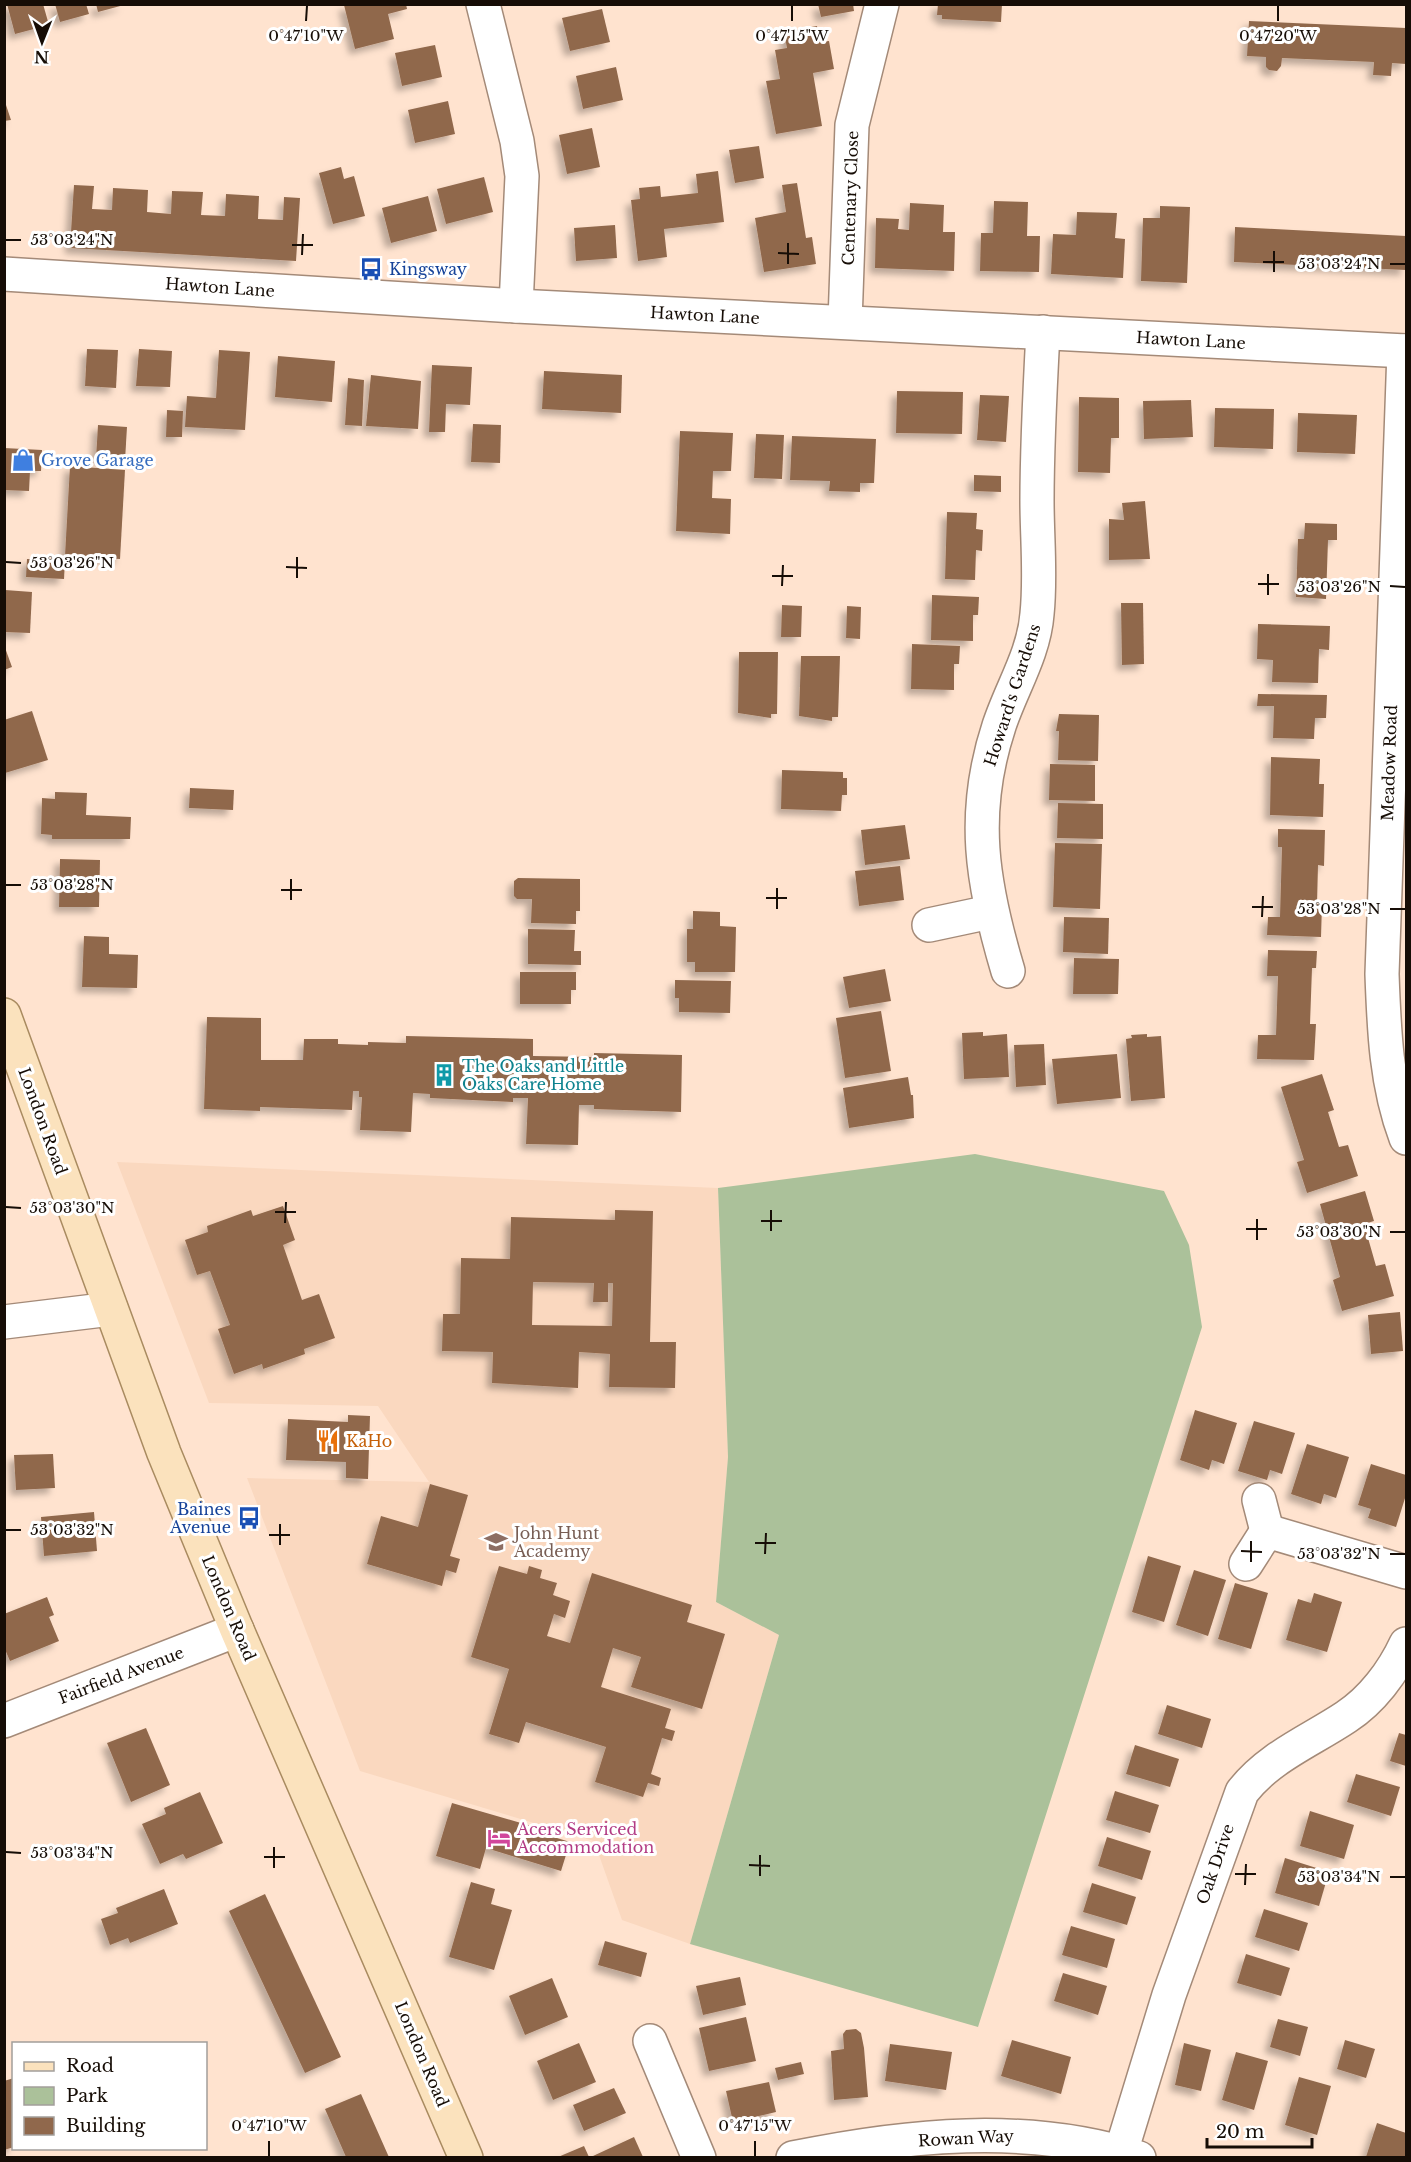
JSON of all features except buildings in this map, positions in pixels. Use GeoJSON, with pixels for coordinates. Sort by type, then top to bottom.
{"type":"FeatureCollection","features":[{"type":"Feature","properties":{"kind":"main road","name":"London Road"},"geometry":{"type":"LineString","coordinates":[[4,1015],[165,1453],[237,1630],[466,2157]]}},
{"type":"Feature","properties":{"kind":"street"},"geometry":{"type":"LineString","coordinates":[[483,4],[517,141],[522,176],[516,306]]}},
{"type":"Feature","properties":{"kind":"street","name":"Centenary Close"},"geometry":{"type":"LineString","coordinates":[[845,322],[852,125],[882,4]]}},
{"type":"Feature","properties":{"kind":"street","name":"Hawton Lane"},"geometry":{"type":"LineString","coordinates":[[4,274],[516,306],[1405,351]]}},
{"type":"Feature","properties":{"kind":"street","name":"Howard's Gardens"},"geometry":{"type":"LineString","coordinates":[[1008,971],[990,912],[981,851],[984,784],[999,726],[1029,651],[1038,615],[1037,446],[1043,332]]}},
{"type":"Feature","properties":{"kind":"street","name":"Meadow Road"},"geometry":{"type":"LineString","coordinates":[[1405,351],[1397,807],[1382,974],[1384,1033],[1390,1080],[1407,1138]]}},
{"type":"Feature","properties":{"kind":"street"},"geometry":{"type":"LineString","coordinates":[[928,925],[990,912]]}},
{"type":"Feature","properties":{"kind":"street"},"geometry":{"type":"LineString","coordinates":[[4,1322],[111,1309]]}},
{"type":"Feature","properties":{"kind":"street"},"geometry":{"type":"LineString","coordinates":[[1245,1564],[1263,1515],[1407,1572]]}},
{"type":"Feature","properties":{"kind":"street","name":"Fairfield Avenue"},"geometry":{"type":"LineString","coordinates":[[4,1721],[237,1630]]}},
{"type":"Feature","properties":{"kind":"street","name":"Oak Drive"},"geometry":{"type":"LineString","coordinates":[[1130,2155],[1169,1995],[1242,1792],[1254,1776],[1282,1755],[1348,1716],[1382,1684],[1407,1644]]}},
{"type":"Feature","properties":{"kind":"street"},"geometry":{"type":"LineString","coordinates":[[650,2041],[699,2157]]}},
{"type":"Feature","properties":{"kind":"street","name":"Rowan Way"},"geometry":{"type":"LineString","coordinates":[[793,2157],[986,2135],[1022,2135],[1130,2155]]}},
{"type":"Feature","properties":{"kind":"shaded area","name":"John Hunt Academy"},"geometry":{"type":"Polygon","coordinates":[[[117,1162],[718,1188],[728,1457],[716,1602],[779,1635],[690,1944],[622,1920],[594,1841],[360,1771],[247,1478],[429,1482],[378,1406],[209,1403],[117,1162]]]}},
{"type":"Feature","properties":{"kind":"green space"},"geometry":{"type":"Polygon","coordinates":[[[975,1154],[1164,1191],[1189,1245],[1202,1327],[978,2027],[690,1944],[779,1635],[716,1602],[728,1457],[718,1188],[975,1154]]]}},
{"type":"Feature","properties":{"kind":"place","name":"Kingsway"},"geometry":{"type":"Point","coordinates":[371,269]}},
{"type":"Feature","properties":{"kind":"place","name":"Grove Garage"},"geometry":{"type":"Point","coordinates":[23,460]}},
{"type":"Feature","properties":{"kind":"place","name":"The Oaks and Little Oaks Care Home"},"geometry":{"type":"Point","coordinates":[444,1075]}},
{"type":"Feature","properties":{"kind":"place","name":"KaHo"},"geometry":{"type":"Point","coordinates":[328,1441]}},
{"type":"Feature","properties":{"kind":"place","name":"Baines Avenue"},"geometry":{"type":"Point","coordinates":[249,1518]}},
{"type":"Feature","properties":{"kind":"place","name":"John Hunt Academy"},"geometry":{"type":"Point","coordinates":[496,1542]}},
{"type":"Feature","properties":{"kind":"place","name":"Acers Serviced Accommodation"},"geometry":{"type":"Point","coordinates":[499,1838]}}]}
